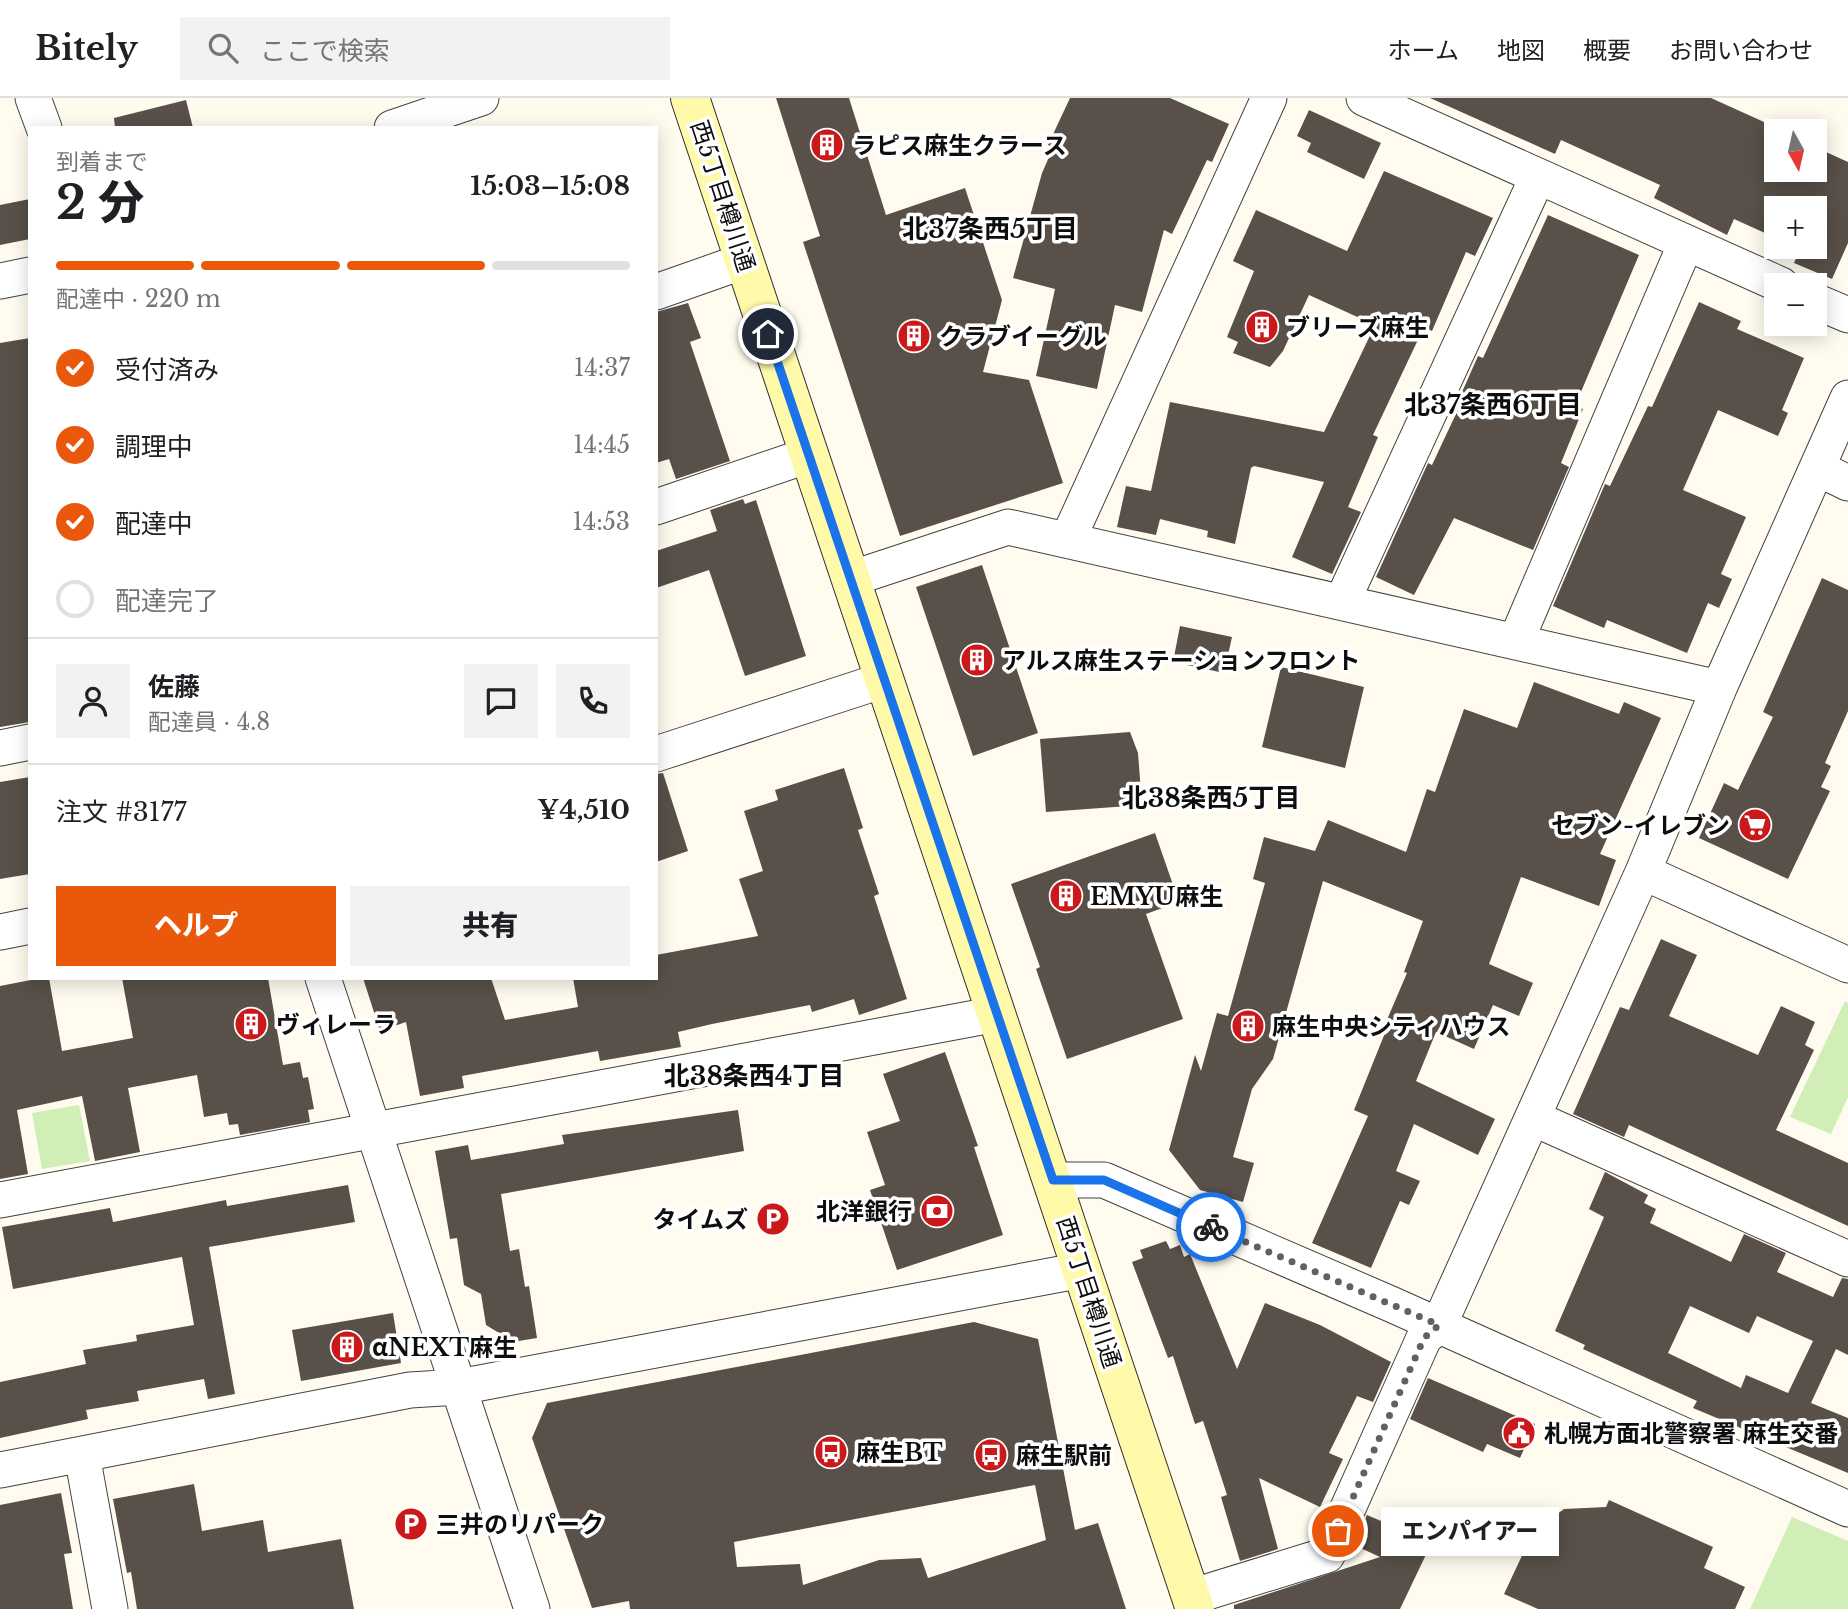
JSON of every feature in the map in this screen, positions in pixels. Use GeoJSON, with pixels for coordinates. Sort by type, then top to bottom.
{"type":"FeatureCollection","features":[{"type":"Feature","properties":{"kind":"street"},"geometry":{"type":"LineString","coordinates":[[33,98],[43,126]]}},
{"type":"Feature","properties":{"kind":"street"},"geometry":{"type":"LineString","coordinates":[[398,126],[481,98]]}},
{"type":"Feature","properties":{"kind":"street","name":"西5丁目樽川通"},"geometry":{"type":"LineString","coordinates":[[690,98],[1193,1603]]}},
{"type":"Feature","properties":{"kind":"street"},"geometry":{"type":"LineString","coordinates":[[1068,539],[1269,98]]}},
{"type":"Feature","properties":{"kind":"street"},"geometry":{"type":"LineString","coordinates":[[1364,98],[1764,277]]}},
{"type":"Feature","properties":{"kind":"street"},"geometry":{"type":"LineString","coordinates":[[1342,602],[1538,176]]}},
{"type":"Feature","properties":{"kind":"street"},"geometry":{"type":"LineString","coordinates":[[1516,641],[1686,243]]}},
{"type":"Feature","properties":{"kind":"street"},"geometry":{"type":"LineString","coordinates":[[658,291],[744,261]]}},
{"type":"Feature","properties":{"kind":"street"},"geometry":{"type":"LineString","coordinates":[[0,281],[28,275]]}},
{"type":"Feature","properties":{"kind":"street"},"geometry":{"type":"LineString","coordinates":[[1827,305],[1848,315]]}},
{"type":"Feature","properties":{"kind":"street"},"geometry":{"type":"LineString","coordinates":[[1193,1603],[1327,1555],[1424,1338],[1439,1325],[1534,1118],[1643,872],[1719,688],[1848,398]]}},
{"type":"Feature","properties":{"kind":"street"},"geometry":{"type":"LineString","coordinates":[[658,507],[809,454]]}},
{"type":"Feature","properties":{"kind":"street"},"geometry":{"type":"LineString","coordinates":[[1817,468],[1848,483]]}},
{"type":"Feature","properties":{"kind":"street"},"geometry":{"type":"LineString","coordinates":[[850,579],[1008,527],[1719,688]]}},
{"type":"Feature","properties":{"kind":"street"},"geometry":{"type":"LineString","coordinates":[[658,753],[884,680]]}},
{"type":"Feature","properties":{"kind":"street"},"geometry":{"type":"LineString","coordinates":[[0,748],[28,742]]}},
{"type":"Feature","properties":{"kind":"street"},"geometry":{"type":"LineString","coordinates":[[1643,872],[1847,961]]}},
{"type":"Feature","properties":{"kind":"street"},"geometry":{"type":"LineString","coordinates":[[0,932],[28,926]]}},
{"type":"Feature","properties":{"kind":"street"},"geometry":{"type":"LineString","coordinates":[[324,980],[532,1609]]}},
{"type":"Feature","properties":{"kind":"street"},"geometry":{"type":"LineString","coordinates":[[0,1200],[997,1014]]}},
{"type":"Feature","properties":{"kind":"street"},"geometry":{"type":"LineString","coordinates":[[1534,1118],[1848,1259]]}},
{"type":"Feature","properties":{"kind":"street"},"geometry":{"type":"LineString","coordinates":[[1053,1180],[1104,1180],[1439,1325],[1848,1509]]}},
{"type":"Feature","properties":{"kind":"street"},"geometry":{"type":"LineString","coordinates":[[0,1470],[410,1390],[459,1387],[1082,1270]]}},
{"type":"Feature","properties":{"kind":"street"},"geometry":{"type":"LineString","coordinates":[[82,1455],[110,1609]]}},
{"type":"Feature","properties":{"kind":"green space"},"geometry":{"type":"Polygon","coordinates":[[[1845,1001],[1848,1003],[1848,1097],[1831,1134],[1790,1117],[1845,1001]]]}},
{"type":"Feature","properties":{"kind":"green space"},"geometry":{"type":"Polygon","coordinates":[[[79,1105],[90,1161],[42,1169],[32,1113],[79,1105]]]}},
{"type":"Feature","properties":{"kind":"green space"},"geometry":{"type":"Polygon","coordinates":[[[1792,1517],[1848,1541],[1848,1609],[1750,1609],[1792,1517]]]}},
{"type":"Feature","properties":{"kind":"building","name":"クラブイーグル"},"geometry":{"type":"Polygon","coordinates":[[[776,98],[849,98],[886,215],[965,188],[1002,300],[983,372],[1029,380],[1063,483],[900,536],[803,242],[820,236],[776,98]]]}},
{"type":"Feature","properties":{"kind":"building"},"geometry":{"type":"Polygon","coordinates":[[[1070,98],[1170,98],[1229,124],[1212,162],[1207,160],[1172,234],[1164,230],[1142,312],[1115,305],[1097,389],[1036,376],[1055,289],[1013,278],[1042,173],[1053,148],[1048,145],[1070,98]]]}},
{"type":"Feature","properties":{"kind":"building"},"geometry":{"type":"Polygon","coordinates":[[[1430,98],[1711,98],[1764,122],[1764,182],[1827,182],[1827,152],[1848,162],[1848,243],[1832,279],[1827,277],[1827,273],[1818,273],[1794,263],[1796,259],[1827,259],[1827,196],[1764,196],[1764,233],[1734,219],[1727,235],[1654,198],[1660,185],[1561,140],[1555,154],[1430,98]]]}},
{"type":"Feature","properties":{"kind":"building"},"geometry":{"type":"Polygon","coordinates":[[[186,100],[192,126],[115,126],[114,118],[186,100]]]}},
{"type":"Feature","properties":{"kind":"building"},"geometry":{"type":"Polygon","coordinates":[[[1309,110],[1381,143],[1364,179],[1307,152],[1311,143],[1297,136],[1309,110]]]}},
{"type":"Feature","properties":{"kind":"building"},"geometry":{"type":"Polygon","coordinates":[[[1384,171],[1493,218],[1475,256],[1466,252],[1432,331],[1424,327],[1373,435],[1378,437],[1348,507],[1361,512],[1332,574],[1292,557],[1324,482],[1254,466],[1251,468],[1235,544],[1207,537],[1208,531],[1160,519],[1156,535],[1117,527],[1126,486],[1151,491],[1170,402],[1324,432],[1375,325],[1309,295],[1283,351],[1270,367],[1233,353],[1238,342],[1227,337],[1254,271],[1233,261],[1256,210],[1347,251],[1384,171]]]}},
{"type":"Feature","properties":{"kind":"building"},"geometry":{"type":"Polygon","coordinates":[[[28,199],[28,239],[0,245],[0,205],[28,199]]]}},
{"type":"Feature","properties":{"kind":"building"},"geometry":{"type":"Polygon","coordinates":[[[1548,215],[1639,255],[1575,406],[1583,409],[1561,463],[1569,467],[1533,550],[1454,518],[1414,595],[1376,577],[1428,463],[1432,465],[1462,401],[1459,399],[1478,356],[1483,358],[1548,215]]]}},
{"type":"Feature","properties":{"kind":"building"},"geometry":{"type":"Polygon","coordinates":[[[1699,302],[1741,321],[1737,329],[1804,358],[1782,410],[1788,413],[1778,436],[1718,410],[1683,490],[1746,517],[1721,574],[1732,579],[1719,608],[1708,603],[1687,653],[1607,620],[1604,628],[1553,606],[1605,484],[1610,486],[1648,406],[1652,407],[1699,302]]]}},
{"type":"Feature","properties":{"kind":"building"},"geometry":{"type":"Polygon","coordinates":[[[688,303],[701,338],[690,342],[730,461],[676,479],[669,459],[658,462],[658,311],[688,303]]]}},
{"type":"Feature","properties":{"kind":"building"},"geometry":{"type":"Polygon","coordinates":[[[28,338],[28,722],[0,727],[0,343],[28,338]]]}},
{"type":"Feature","properties":{"kind":"building"},"geometry":{"type":"Polygon","coordinates":[[[743,499],[745,504],[756,500],[806,656],[745,676],[709,570],[658,587],[658,550],[717,531],[710,510],[743,499]]]}},
{"type":"Feature","properties":{"kind":"building","name":"アルス麻生ステーションフロント"},"geometry":{"type":"Polygon","coordinates":[[[982,565],[1038,733],[973,756],[916,587],[982,565]]]}},
{"type":"Feature","properties":{"kind":"building"},"geometry":{"type":"Polygon","coordinates":[[[1822,578],[1848,590],[1848,711],[1825,763],[1831,766],[1821,787],[1830,791],[1788,879],[1699,838],[1724,783],[1738,790],[1773,717],[1763,712],[1822,578]]]}},
{"type":"Feature","properties":{"kind":"building"},"geometry":{"type":"Polygon","coordinates":[[[1180,626],[1232,637],[1224,673],[1173,662],[1180,626]]]}},
{"type":"Feature","properties":{"kind":"building"},"geometry":{"type":"Polygon","coordinates":[[[1281,667],[1364,687],[1345,768],[1262,747],[1281,667]]]}},
{"type":"Feature","properties":{"kind":"building"},"geometry":{"type":"Polygon","coordinates":[[[1534,682],[1619,714],[1624,702],[1661,718],[1600,854],[1616,860],[1599,906],[1521,877],[1489,964],[1533,983],[1519,1016],[1493,1005],[1474,1049],[1436,1032],[1416,1081],[1495,1119],[1478,1155],[1414,1124],[1396,1171],[1420,1181],[1409,1205],[1400,1201],[1371,1268],[1312,1243],[1368,1116],[1354,1110],[1389,1023],[1386,1022],[1407,973],[1404,972],[1423,921],[1323,881],[1273,1059],[1252,1089],[1233,1157],[1254,1163],[1243,1202],[1200,1190],[1169,1150],[1195,1055],[1201,1071],[1217,1013],[1228,1016],[1265,883],[1253,879],[1264,837],[1315,851],[1328,820],[1406,852],[1427,789],[1435,792],[1464,709],[1517,728],[1534,682]]]}},
{"type":"Feature","properties":{"kind":"building"},"geometry":{"type":"Polygon","coordinates":[[[1130,732],[1138,753],[1142,805],[1046,812],[1040,739],[1130,732]]]}},
{"type":"Feature","properties":{"kind":"building"},"geometry":{"type":"Polygon","coordinates":[[[844,768],[863,828],[858,830],[879,894],[874,896],[907,999],[859,1015],[854,999],[812,1012],[810,1005],[712,1024],[678,1032],[681,1047],[600,1061],[598,1051],[462,1076],[464,1088],[420,1096],[406,1022],[380,1031],[364,980],[492,980],[505,1020],[578,1007],[573,980],[658,980],[658,955],[758,936],[739,879],[763,871],[744,811],[778,800],[775,790],[844,768]]]}},
{"type":"Feature","properties":{"kind":"building"},"geometry":{"type":"Polygon","coordinates":[[[663,773],[688,851],[658,861],[658,774],[663,773]]]}},
{"type":"Feature","properties":{"kind":"building"},"geometry":{"type":"Polygon","coordinates":[[[28,777],[28,874],[0,879],[0,782],[28,777]]]}},
{"type":"Feature","properties":{"kind":"building"},"geometry":{"type":"Polygon","coordinates":[[[1155,833],[1179,902],[1146,914],[1183,1019],[1067,1059],[1036,969],[1040,967],[1011,884],[1155,833]]]}},
{"type":"Feature","properties":{"kind":"building"},"geometry":{"type":"Polygon","coordinates":[[[1661,939],[1697,955],[1669,1016],[1758,1055],[1781,1006],[1815,1022],[1805,1045],[1814,1050],[1776,1130],[1848,1163],[1848,1226],[1629,1125],[1624,1137],[1573,1114],[1620,1007],[1629,1010],[1661,939]]]}},
{"type":"Feature","properties":{"kind":"building"},"geometry":{"type":"Polygon","coordinates":[[[31,980],[49,980],[62,1051],[133,1038],[122,980],[268,980],[283,1065],[300,1062],[303,1078],[308,1077],[314,1109],[308,1110],[310,1122],[240,1135],[238,1124],[229,1125],[227,1113],[204,1117],[197,1075],[128,1088],[140,1152],[95,1161],[82,1096],[17,1110],[28,1174],[0,1179],[0,986],[31,980]]]}},
{"type":"Feature","properties":{"kind":"building"},"geometry":{"type":"Polygon","coordinates":[[[945,1052],[978,1146],[974,1147],[1003,1235],[897,1270],[870,1190],[885,1185],[867,1132],[900,1121],[883,1074],[945,1052]]]}},
{"type":"Feature","properties":{"kind":"building"},"geometry":{"type":"Polygon","coordinates":[[[738,1110],[744,1151],[501,1194],[510,1251],[519,1249],[525,1287],[529,1286],[537,1338],[501,1344],[499,1333],[486,1325],[481,1294],[464,1285],[457,1238],[450,1239],[435,1151],[468,1145],[471,1160],[564,1144],[562,1135],[738,1110]]]}},
{"type":"Feature","properties":{"kind":"building"},"geometry":{"type":"Polygon","coordinates":[[[1605,1172],[1648,1195],[1644,1203],[1656,1209],[1650,1223],[1731,1262],[1744,1234],[1786,1253],[1777,1272],[1833,1297],[1842,1278],[1848,1279],[1848,1355],[1836,1349],[1811,1403],[1848,1418],[1848,1473],[1693,1408],[1697,1401],[1583,1349],[1585,1345],[1555,1331],[1604,1217],[1589,1209],[1605,1172]],[[1690,1306],[1668,1353],[1741,1388],[1746,1375],[1788,1393],[1813,1341],[1757,1316],[1749,1333],[1690,1306]]]}},
{"type":"Feature","properties":{"kind":"building"},"geometry":{"type":"Polygon","coordinates":[[[348,1185],[355,1222],[209,1247],[235,1394],[208,1399],[204,1379],[137,1391],[139,1401],[86,1410],[88,1419],[0,1438],[0,1382],[86,1364],[83,1350],[137,1341],[136,1335],[194,1325],[182,1257],[13,1289],[2,1227],[110,1208],[113,1222],[226,1200],[227,1206],[348,1185]]]}},
{"type":"Feature","properties":{"kind":"building"},"geometry":{"type":"Polygon","coordinates":[[[1166,1241],[1170,1249],[1180,1245],[1184,1257],[1190,1254],[1237,1369],[1265,1303],[1320,1325],[1391,1362],[1373,1402],[1357,1396],[1329,1453],[1343,1459],[1320,1507],[1259,1478],[1278,1549],[1240,1561],[1221,1497],[1227,1495],[1203,1421],[1195,1424],[1173,1356],[1168,1358],[1132,1262],[1143,1258],[1140,1250],[1166,1241]]]}},
{"type":"Feature","properties":{"kind":"building","name":"αNEXT麻生"},"geometry":{"type":"Polygon","coordinates":[[[393,1313],[401,1363],[301,1381],[292,1330],[393,1313]]]}},
{"type":"Feature","properties":{"kind":"building"},"geometry":{"type":"Polygon","coordinates":[[[974,1322],[1038,1339],[1075,1530],[1098,1523],[1126,1609],[630,1609],[629,1601],[592,1608],[532,1438],[547,1403],[974,1322]],[[1035,1485],[734,1542],[737,1567],[800,1564],[803,1585],[879,1560],[921,1558],[928,1578],[1046,1540],[1035,1485]]]}},
{"type":"Feature","properties":{"kind":"building"},"geometry":{"type":"Polygon","coordinates":[[[1428,1378],[1535,1424],[1520,1458],[1487,1444],[1483,1452],[1410,1419],[1428,1378]]]}},
{"type":"Feature","properties":{"kind":"building"},"geometry":{"type":"Polygon","coordinates":[[[194,1484],[202,1531],[263,1520],[268,1552],[341,1539],[354,1609],[137,1609],[113,1499],[194,1484]]]}},
{"type":"Feature","properties":{"kind":"building"},"geometry":{"type":"Polygon","coordinates":[[[61,1493],[72,1553],[64,1554],[73,1609],[0,1609],[0,1505],[61,1493]]]}},
{"type":"Feature","properties":{"kind":"building"},"geometry":{"type":"Polygon","coordinates":[[[1609,1500],[1713,1547],[1704,1568],[1745,1587],[1735,1609],[1538,1609],[1504,1594],[1533,1532],[1564,1509],[1606,1507],[1609,1500]]]}},
{"type":"Feature","properties":{"kind":"building"},"geometry":{"type":"Polygon","coordinates":[[[1367,1515],[1428,1541],[1433,1540],[1400,1609],[1234,1609],[1234,1605],[1380,1557],[1354,1545],[1367,1515]]]}},
{"type":"Feature","properties":{"kind":"way so far"},"geometry":{"type":"LineString","coordinates":[[1211,1227],[1439,1325],[1424,1338],[1338,1531]]}},
{"type":"Feature","properties":{"kind":"place","name":"ラピス麻生クラース"},"geometry":{"type":"Point","coordinates":[827,145]}},
{"type":"Feature","properties":{"kind":"place","name":"ブリーズ麻生"},"geometry":{"type":"Point","coordinates":[1262,327]}},
{"type":"Feature","properties":{"kind":"place","name":"クラブイーグル"},"geometry":{"type":"Point","coordinates":[914,336]}},
{"type":"Feature","properties":{"kind":"place","name":"アルス麻生ステーションフロント"},"geometry":{"type":"Point","coordinates":[977,660]}},
{"type":"Feature","properties":{"kind":"place","name":"セブン-イレブン"},"geometry":{"type":"Point","coordinates":[1755,825]}},
{"type":"Feature","properties":{"kind":"place","name":"EMYU麻生"},"geometry":{"type":"Point","coordinates":[1066,896]}},
{"type":"Feature","properties":{"kind":"place","name":"ヴィレーラ"},"geometry":{"type":"Point","coordinates":[251,1024]}},
{"type":"Feature","properties":{"kind":"place","name":"麻生中央シティハウス"},"geometry":{"type":"Point","coordinates":[1248,1026]}},
{"type":"Feature","properties":{"kind":"place","name":"北洋銀行"},"geometry":{"type":"Point","coordinates":[937,1211]}},
{"type":"Feature","properties":{"kind":"place","name":"タイムズ"},"geometry":{"type":"Point","coordinates":[773,1219]}},
{"type":"Feature","properties":{"kind":"place","name":"αNEXT麻生"},"geometry":{"type":"Point","coordinates":[347,1347]}},
{"type":"Feature","properties":{"kind":"place","name":"札幌方面北警察署 麻生交番"},"geometry":{"type":"Point","coordinates":[1519,1433]}},
{"type":"Feature","properties":{"kind":"place","name":"麻生BT"},"geometry":{"type":"Point","coordinates":[831,1452]}},
{"type":"Feature","properties":{"kind":"place","name":"麻生駅前"},"geometry":{"type":"Point","coordinates":[991,1455]}},
{"type":"Feature","properties":{"kind":"place","name":"三井のリパーク"},"geometry":{"type":"Point","coordinates":[411,1524]}},
{"type":"Feature","properties":{"kind":"place","name":"エンパイアー"},"geometry":{"type":"Point","coordinates":[1338,1531]}},
{"type":"Feature","properties":{"kind":"district","name":"北37条西5丁目"},"geometry":{"type":"Point","coordinates":[990,229]}},
{"type":"Feature","properties":{"kind":"district","name":"北37条西6丁目"},"geometry":{"type":"Point","coordinates":[1493,405]}},
{"type":"Feature","properties":{"kind":"district","name":"北38条西5丁目"},"geometry":{"type":"Point","coordinates":[1211,798]}},
{"type":"Feature","properties":{"kind":"district","name":"北38条西4丁目"},"geometry":{"type":"Point","coordinates":[754,1076]}},
{"type":"Feature","properties":{"kind":"route"},"geometry":{"type":"LineString","coordinates":[[768,334],[1053,1180],[1104,1180],[1211,1227]]}}]}
